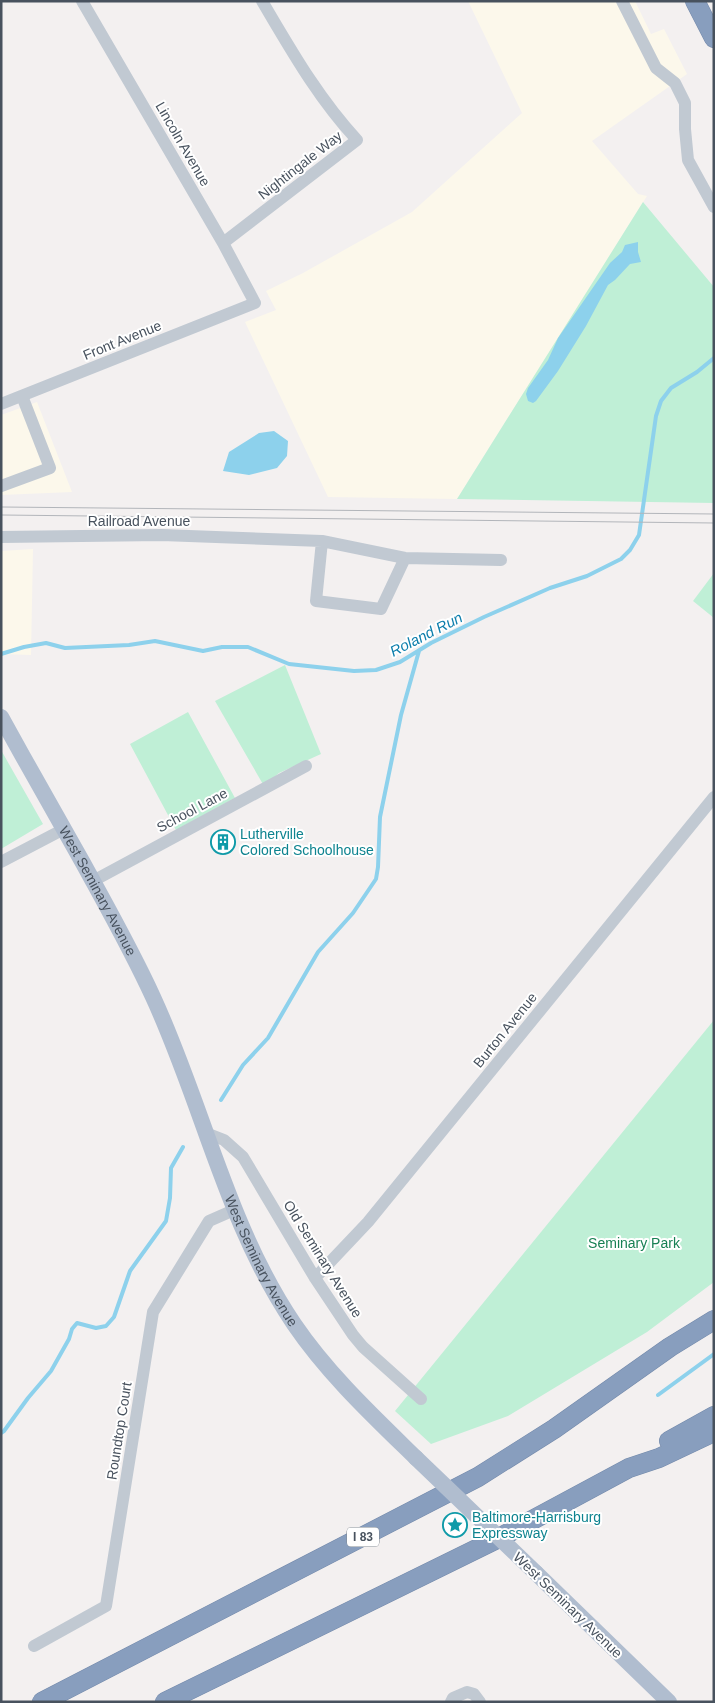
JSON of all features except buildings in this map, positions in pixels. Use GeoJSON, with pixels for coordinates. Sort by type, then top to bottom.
{"type":"FeatureCollection","features":[{"type":"Feature","properties":{"kind":"highway"},"geometry":{"type":"LineString","coordinates":[[695,1],[714,38]]}},
{"type":"Feature","properties":{"kind":"highway"},"geometry":{"type":"LineString","coordinates":[[670,1347],[683,1330],[714,1308]]}},
{"type":"Feature","properties":{"kind":"highway","name":"I 83"},"geometry":{"type":"LineString","coordinates":[[42,1702],[478,1477],[554,1429],[670,1347],[714,1320]]}},
{"type":"Feature","properties":{"kind":"highway"},"geometry":{"type":"LineString","coordinates":[[629,1468],[654,1448],[714,1416]]}},
{"type":"Feature","properties":{"kind":"highway"},"geometry":{"type":"LineString","coordinates":[[165,1702],[497,1539],[629,1468],[659,1458],[714,1432]]}},
{"type":"Feature","properties":{"kind":"main road","name":"West Seminary Avenue"},"geometry":{"type":"LineString","coordinates":[[1,717],[124,937],[154,998],[178,1055],[234,1210],[277,1297],[312,1349],[352,1394],[416,1458],[669,1702]]}},
{"type":"Feature","properties":{"kind":"street","name":"Lincoln Avenue"},"geometry":{"type":"LineString","coordinates":[[82,1],[223,243],[254,303]]}},
{"type":"Feature","properties":{"kind":"street","name":"Nightingale Way"},"geometry":{"type":"LineString","coordinates":[[223,243],[356,140],[312,84],[262,1]]}},
{"type":"Feature","properties":{"kind":"street"},"geometry":{"type":"LineString","coordinates":[[622,1],[656,68],[675,83],[685,103],[688,160],[714,208]]}},
{"type":"Feature","properties":{"kind":"street","name":"Front Avenue"},"geometry":{"type":"LineString","coordinates":[[1,404],[254,303]]}},
{"type":"Feature","properties":{"kind":"street"},"geometry":{"type":"LineString","coordinates":[[1,486],[50,468],[22,396]]}},
{"type":"Feature","properties":{"kind":"street","name":"Railroad Avenue"},"geometry":{"type":"LineString","coordinates":[[1,537],[162,535],[322,541],[404,558],[501,560]]}},
{"type":"Feature","properties":{"kind":"street"},"geometry":{"type":"LineString","coordinates":[[322,541],[316,601],[382,609],[404,558]]}},
{"type":"Feature","properties":{"kind":"street","name":"School Lane"},"geometry":{"type":"LineString","coordinates":[[92,881],[306,766]]}},
{"type":"Feature","properties":{"kind":"street","name":"Burton Avenue"},"geometry":{"type":"LineString","coordinates":[[315,1278],[368,1222],[714,797]]}},
{"type":"Feature","properties":{"kind":"street"},"geometry":{"type":"LineString","coordinates":[[1,862],[64,829]]}},
{"type":"Feature","properties":{"kind":"street","name":"Old Seminary Avenue"},"geometry":{"type":"LineString","coordinates":[[206,1133],[224,1140],[243,1156],[315,1278],[353,1335],[363,1347],[421,1399]]}},
{"type":"Feature","properties":{"kind":"street","name":"Roundtop Court"},"geometry":{"type":"LineString","coordinates":[[34,1646],[106,1606],[153,1312],[209,1221],[234,1210]]}},
{"type":"Feature","properties":{"kind":"street"},"geometry":{"type":"LineString","coordinates":[[451,1702],[453,1698],[467,1692],[474,1694],[480,1702]]}},
{"type":"Feature","properties":{"kind":"shaded area"},"geometry":{"type":"Polygon","coordinates":[[[468,1],[635,1],[651,34],[664,29],[687,74],[592,141],[638,194],[647,196],[457,499],[328,497],[245,322],[276,310],[266,291],[303,273],[412,212],[522,113],[468,1]]]}},
{"type":"Feature","properties":{"kind":"shaded area"},"geometry":{"type":"Polygon","coordinates":[[[37,402],[72,492],[1,495],[1,415],[37,402]]]}},
{"type":"Feature","properties":{"kind":"shaded area"},"geometry":{"type":"Polygon","coordinates":[[[33,549],[31,655],[1,654],[1,551],[33,549]]]}},
{"type":"Feature","properties":{"kind":"green space"},"geometry":{"type":"Polygon","coordinates":[[[643,202],[714,287],[714,503],[457,499],[643,202]]]}},
{"type":"Feature","properties":{"kind":"green space"},"geometry":{"type":"Polygon","coordinates":[[[714,573],[714,618],[693,601],[714,573]]]}},
{"type":"Feature","properties":{"kind":"green space"},"geometry":{"type":"Polygon","coordinates":[[[285,665],[321,754],[279,773],[264,786],[215,701],[285,665]]]}},
{"type":"Feature","properties":{"kind":"green space"},"geometry":{"type":"Polygon","coordinates":[[[188,712],[235,798],[176,830],[130,744],[188,712]]]}},
{"type":"Feature","properties":{"kind":"green space"},"geometry":{"type":"Polygon","coordinates":[[[1,750],[43,824],[1,849],[1,750]]]}},
{"type":"Feature","properties":{"kind":"green space","name":"Seminary Park"},"geometry":{"type":"Polygon","coordinates":[[[714,1020],[714,1282],[647,1332],[508,1416],[431,1444],[395,1411],[714,1020]]]}},
{"type":"Feature","properties":{"kind":"water"},"geometry":{"type":"Polygon","coordinates":[[[638,242],[641,262],[630,264],[608,285],[586,326],[558,371],[536,401],[533,403],[528,401],[526,394],[528,388],[548,360],[558,338],[610,263],[622,252],[625,245],[638,242]]]}},
{"type":"Feature","properties":{"kind":"water"},"geometry":{"type":"Polygon","coordinates":[[[274,431],[288,441],[287,456],[277,468],[249,475],[223,471],[229,452],[259,433],[274,431]]]}},
{"type":"Feature","properties":{"kind":"waterway","name":"Roland Run"},"geometry":{"type":"LineString","coordinates":[[1,654],[46,643],[65,648],[129,645],[155,641],[203,651],[222,647],[248,647],[289,664],[354,671],[376,670],[400,662],[431,643],[484,617],[550,588],[587,576],[621,559],[630,550],[639,535],[656,416],[661,401],[671,388],[697,372],[714,358]]}},
{"type":"Feature","properties":{"kind":"waterway"},"geometry":{"type":"LineString","coordinates":[[221,1100],[243,1065],[268,1038],[318,952],[353,913],[376,879],[380,817],[401,715],[419,651]]}},
{"type":"Feature","properties":{"kind":"waterway"},"geometry":{"type":"LineString","coordinates":[[1,1433],[51,1371],[69,1339],[72,1329],[77,1323],[96,1328],[106,1326],[114,1317],[130,1271],[166,1221],[170,1198],[171,1168],[183,1147]]}},
{"type":"Feature","properties":{"kind":"waterway"},"geometry":{"type":"LineString","coordinates":[[658,1395],[714,1354]]}},
{"type":"Feature","properties":{"kind":"tram line"},"geometry":{"type":"LineString","coordinates":[[1,507],[714,514]]}},
{"type":"Feature","properties":{"kind":"tram line"},"geometry":{"type":"LineString","coordinates":[[1,515],[714,523]]}},
{"type":"Feature","properties":{"kind":"place","name":"Lutherville Colored Schoolhouse"},"geometry":{"type":"Point","coordinates":[223,842]}},
{"type":"Feature","properties":{"kind":"place","name":"Baltimore-Harrisburg Expressway"},"geometry":{"type":"Point","coordinates":[455,1525]}}]}
